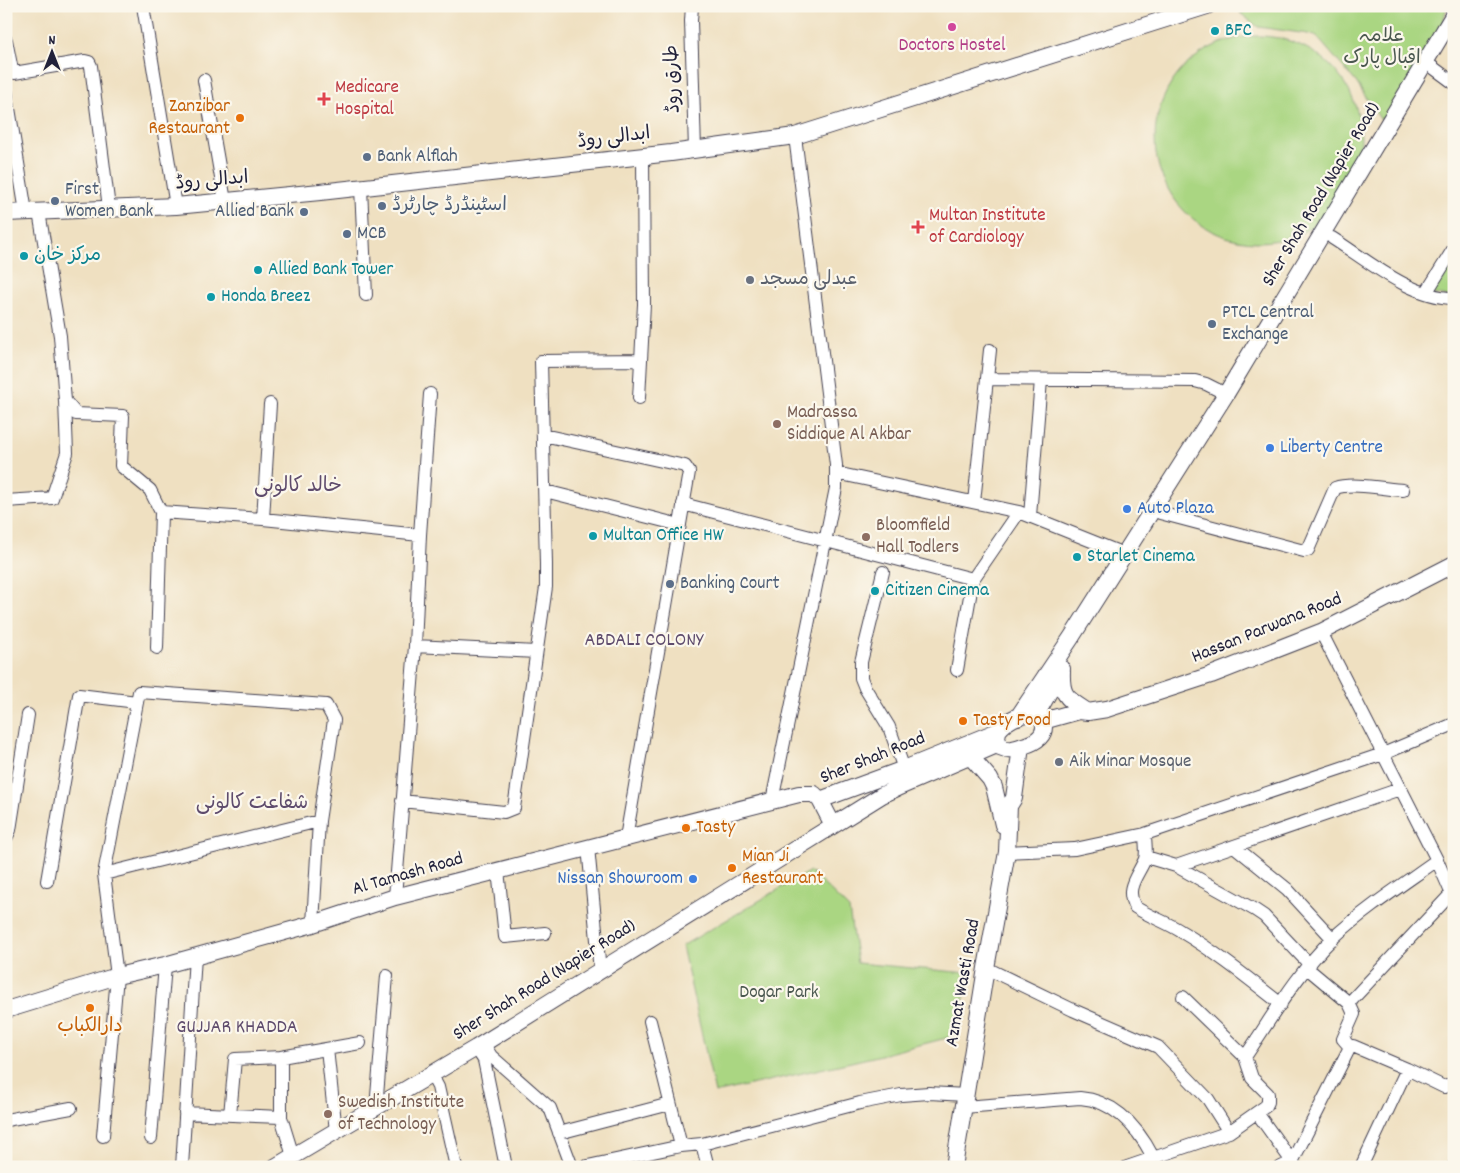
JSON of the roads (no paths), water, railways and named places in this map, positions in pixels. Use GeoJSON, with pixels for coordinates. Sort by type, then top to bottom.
{"type":"FeatureCollection","features":[{"type":"Feature","properties":{"kind":"main road","name":"ابدالی روڈ"},"geometry":{"type":"LineString","coordinates":[[6,213],[176,206],[361,188],[695,150],[795,136],[1207,6]]}},
{"type":"Feature","properties":{"kind":"main road","name":"Sher Shah Road (Napier Road)"},"geometry":{"type":"LineString","coordinates":[[1059,666],[1233,399],[1332,238],[1353,190],[1454,14]]}},
{"type":"Feature","properties":{"kind":"main road","name":"Sher Shah Road (Napier Road)"},"geometry":{"type":"LineString","coordinates":[[1059,666],[1124,554],[1454,29]]}},
{"type":"Feature","properties":{"kind":"main road","name":"Hassan Parwana Road"},"geometry":{"type":"LineString","coordinates":[[1018,717],[1041,721],[1081,717],[1088,712],[1107,709],[1211,675],[1321,632],[1454,564]]}},
{"type":"Feature","properties":{"kind":"main road"},"geometry":{"type":"LineString","coordinates":[[1059,666],[1063,692],[1070,701],[1088,712]]}},
{"type":"Feature","properties":{"kind":"main road"},"geometry":{"type":"LineString","coordinates":[[1059,666],[1041,721],[1042,734],[1038,739],[1007,743],[1003,725],[1018,717],[1059,666]]}},
{"type":"Feature","properties":{"kind":"main road","name":"Sher Shah Road"},"geometry":{"type":"LineString","coordinates":[[1007,743],[970,756],[896,788],[833,826],[820,800],[904,769],[1007,743]]}},
{"type":"Feature","properties":{"kind":"main road","name":"Azmat Wasti Road"},"geometry":{"type":"LineString","coordinates":[[954,1167],[1007,847],[1009,806],[1004,796],[1007,743]]}},
{"type":"Feature","properties":{"kind":"main road"},"geometry":{"type":"LineString","coordinates":[[970,756],[990,779],[994,787],[1007,847]]}},
{"type":"Feature","properties":{"kind":"main road","name":"Al Tamash Road"},"geometry":{"type":"LineString","coordinates":[[6,1010],[117,976],[166,965],[313,924],[395,897],[498,870],[809,792],[820,800]]}},
{"type":"Feature","properties":{"kind":"main road","name":"Sher Shah Road (Napier Road)"},"geometry":{"type":"LineString","coordinates":[[275,1167],[480,1046],[833,826]]}},
{"type":"Feature","properties":{"kind":"street"},"geometry":{"type":"LineString","coordinates":[[143,6],[176,206]]}},
{"type":"Feature","properties":{"kind":"street","name":"طارق روڈ"},"geometry":{"type":"LineString","coordinates":[[692,6],[695,150]]}},
{"type":"Feature","properties":{"kind":"street"},"geometry":{"type":"LineString","coordinates":[[6,40],[14,73],[85,61],[89,62],[109,208]]}},
{"type":"Feature","properties":{"kind":"street"},"geometry":{"type":"LineString","coordinates":[[1431,66],[1454,83]]}},
{"type":"Feature","properties":{"kind":"street"},"geometry":{"type":"LineString","coordinates":[[204,80],[225,201]]}},
{"type":"Feature","properties":{"kind":"street"},"geometry":{"type":"LineString","coordinates":[[6,90],[60,336],[67,453],[52,498],[6,501]]}},
{"type":"Feature","properties":{"kind":"street"},"geometry":{"type":"LineString","coordinates":[[772,801],[836,488],[836,472],[795,136]]}},
{"type":"Feature","properties":{"kind":"street"},"geometry":{"type":"LineString","coordinates":[[639,398],[644,304],[643,156]]}},
{"type":"Feature","properties":{"kind":"street"},"geometry":{"type":"LineString","coordinates":[[361,188],[366,295]]}},
{"type":"Feature","properties":{"kind":"street"},"geometry":{"type":"LineString","coordinates":[[1332,238],[1395,278],[1440,298],[1454,298]]}},
{"type":"Feature","properties":{"kind":"street"},"geometry":{"type":"LineString","coordinates":[[1426,293],[1454,248]]}},
{"type":"Feature","properties":{"kind":"street"},"geometry":{"type":"LineString","coordinates":[[974,502],[990,350]]}},
{"type":"Feature","properties":{"kind":"street"},"geometry":{"type":"LineString","coordinates":[[402,801],[504,812],[514,808],[546,587],[541,361],[641,360]]}},
{"type":"Feature","properties":{"kind":"street"},"geometry":{"type":"LineString","coordinates":[[987,379],[1195,381],[1226,394]]}},
{"type":"Feature","properties":{"kind":"street"},"geometry":{"type":"LineString","coordinates":[[958,670],[973,579],[1024,514],[1042,380]]}},
{"type":"Feature","properties":{"kind":"street"},"geometry":{"type":"LineString","coordinates":[[395,897],[415,646],[420,535],[430,394]]}},
{"type":"Feature","properties":{"kind":"street"},"geometry":{"type":"LineString","coordinates":[[65,401],[76,414],[123,416],[121,466],[150,490],[161,512],[157,648]]}},
{"type":"Feature","properties":{"kind":"street"},"geometry":{"type":"LineString","coordinates":[[263,519],[270,404]]}},
{"type":"Feature","properties":{"kind":"street"},"geometry":{"type":"LineString","coordinates":[[543,435],[685,466],[689,472],[626,838]]}},
{"type":"Feature","properties":{"kind":"street"},"geometry":{"type":"LineString","coordinates":[[836,472],[1024,514],[1124,554]]}},
{"type":"Feature","properties":{"kind":"street"},"geometry":{"type":"LineString","coordinates":[[1160,513],[1304,551],[1308,550],[1335,488],[1351,486],[1404,490]]}},
{"type":"Feature","properties":{"kind":"street"},"geometry":{"type":"LineString","coordinates":[[544,491],[680,525]]}},
{"type":"Feature","properties":{"kind":"street"},"geometry":{"type":"LineString","coordinates":[[683,504],[973,579]]}},
{"type":"Feature","properties":{"kind":"street"},"geometry":{"type":"LineString","coordinates":[[161,512],[263,519],[420,535]]}},
{"type":"Feature","properties":{"kind":"street"},"geometry":{"type":"LineString","coordinates":[[883,572],[860,662],[861,678],[889,728],[904,769]]}},
{"type":"Feature","properties":{"kind":"street"},"geometry":{"type":"LineString","coordinates":[[1321,632],[1437,860],[1452,896],[1349,1003]]}},
{"type":"Feature","properties":{"kind":"street"},"geometry":{"type":"LineString","coordinates":[[415,646],[536,652]]}},
{"type":"Feature","properties":{"kind":"street"},"geometry":{"type":"LineString","coordinates":[[103,1136],[117,976],[104,874],[139,692],[326,705],[334,720],[319,821],[313,924]]}},
{"type":"Feature","properties":{"kind":"street"},"geometry":{"type":"LineString","coordinates":[[47,881],[78,695],[137,702]]}},
{"type":"Feature","properties":{"kind":"street"},"geometry":{"type":"LineString","coordinates":[[6,838],[10,830],[28,715]]}},
{"type":"Feature","properties":{"kind":"street"},"geometry":{"type":"LineString","coordinates":[[1007,847],[1075,849],[1145,834],[1383,754],[1454,724]]}},
{"type":"Feature","properties":{"kind":"street"},"geometry":{"type":"LineString","coordinates":[[1176,866],[1400,790]]}},
{"type":"Feature","properties":{"kind":"street"},"geometry":{"type":"LineString","coordinates":[[104,874],[319,821]]}},
{"type":"Feature","properties":{"kind":"street"},"geometry":{"type":"LineString","coordinates":[[1145,834],[1146,856],[1131,891],[1131,900],[1134,907],[1180,930],[1213,952],[1281,1004]]}},
{"type":"Feature","properties":{"kind":"street"},"geometry":{"type":"LineString","coordinates":[[1234,846],[1287,889],[1333,939]]}},
{"type":"Feature","properties":{"kind":"street"},"geometry":{"type":"LineString","coordinates":[[588,848],[600,971]]}},
{"type":"Feature","properties":{"kind":"street"},"geometry":{"type":"LineString","coordinates":[[1146,856],[1176,866],[1264,916],[1308,966],[1349,1003],[1354,1014],[1344,1032],[1343,1039],[1350,1046],[1407,1069],[1444,1087],[1454,1084]]}},
{"type":"Feature","properties":{"kind":"street"},"geometry":{"type":"LineString","coordinates":[[1245,1057],[1308,966],[1333,939],[1378,902],[1437,860]]}},
{"type":"Feature","properties":{"kind":"street"},"geometry":{"type":"LineString","coordinates":[[498,870],[506,937],[545,933]]}},
{"type":"Feature","properties":{"kind":"street"},"geometry":{"type":"LineString","coordinates":[[182,1167],[195,956]]}},
{"type":"Feature","properties":{"kind":"street"},"geometry":{"type":"LineString","coordinates":[[151,1138],[166,965]]}},
{"type":"Feature","properties":{"kind":"street"},"geometry":{"type":"LineString","coordinates":[[986,968],[1158,1048],[1208,1099],[1229,1132]]}},
{"type":"Feature","properties":{"kind":"street"},"geometry":{"type":"LineString","coordinates":[[376,1108],[387,976]]}},
{"type":"Feature","properties":{"kind":"street"},"geometry":{"type":"LineString","coordinates":[[1127,1167],[1229,1132],[1266,1106],[1269,1098],[1268,1094],[1252,1078],[1245,1057],[1183,997]]}},
{"type":"Feature","properties":{"kind":"street"},"geometry":{"type":"LineString","coordinates":[[650,1021],[681,1146]]}},
{"type":"Feature","properties":{"kind":"street"},"geometry":{"type":"LineString","coordinates":[[230,1115],[235,1059],[280,1057],[360,1044]]}},
{"type":"Feature","properties":{"kind":"street"},"geometry":{"type":"LineString","coordinates":[[480,1046],[550,1108],[572,1167]]}},
{"type":"Feature","properties":{"kind":"street"},"geometry":{"type":"LineString","coordinates":[[480,1046],[506,1167]]}},
{"type":"Feature","properties":{"kind":"street"},"geometry":{"type":"LineString","coordinates":[[1290,1165],[1350,1046]]}},
{"type":"Feature","properties":{"kind":"street"},"geometry":{"type":"LineString","coordinates":[[327,1049],[336,1131]]}},
{"type":"Feature","properties":{"kind":"street"},"geometry":{"type":"LineString","coordinates":[[280,1057],[280,1117],[293,1156]]}},
{"type":"Feature","properties":{"kind":"street"},"geometry":{"type":"LineString","coordinates":[[1361,1167],[1407,1069]]}},
{"type":"Feature","properties":{"kind":"street"},"geometry":{"type":"LineString","coordinates":[[431,1074],[438,1087],[456,1167]]}},
{"type":"Feature","properties":{"kind":"street"},"geometry":{"type":"LineString","coordinates":[[583,1167],[681,1146],[702,1144],[860,1103],[900,1095],[930,1093],[965,1101],[1080,1098],[1098,1101],[1128,1119],[1144,1140],[1153,1157]]}},
{"type":"Feature","properties":{"kind":"street"},"geometry":{"type":"LineString","coordinates":[[560,1133],[670,1104]]}},
{"type":"Feature","properties":{"kind":"street"},"geometry":{"type":"LineString","coordinates":[[6,1120],[70,1108]]}},
{"type":"Feature","properties":{"kind":"street"},"geometry":{"type":"LineString","coordinates":[[185,1113],[280,1117]]}},
{"type":"Feature","properties":{"kind":"street"},"geometry":{"type":"LineString","coordinates":[[1257,1113],[1290,1165]]}},
{"type":"Feature","properties":{"kind":"street"},"geometry":{"type":"LineString","coordinates":[[702,1144],[708,1167]]}},
{"type":"Feature","properties":{"kind":"place","name":"Doctors Hostel"},"geometry":{"type":"Point","coordinates":[952,27]}},
{"type":"Feature","properties":{"kind":"place","name":"BFC"},"geometry":{"type":"Point","coordinates":[1215,31]}},
{"type":"Feature","properties":{"kind":"place","name":"Medicare Hospital"},"geometry":{"type":"Point","coordinates":[324,99]}},
{"type":"Feature","properties":{"kind":"place","name":"Zanzibar Restaurant"},"geometry":{"type":"Point","coordinates":[240,118]}},
{"type":"Feature","properties":{"kind":"place","name":"Bank Alflah"},"geometry":{"type":"Point","coordinates":[367,157]}},
{"type":"Feature","properties":{"kind":"place","name":"First Women Bank"},"geometry":{"type":"Point","coordinates":[55,201]}},
{"type":"Feature","properties":{"kind":"place","name":"اسٹینڈرڈ چارٹرڈ"},"geometry":{"type":"Point","coordinates":[382,206]}},
{"type":"Feature","properties":{"kind":"place","name":"Allied Bank"},"geometry":{"type":"Point","coordinates":[304,212]}},
{"type":"Feature","properties":{"kind":"place","name":"Multan Institute of Cardiology"},"geometry":{"type":"Point","coordinates":[918,227]}},
{"type":"Feature","properties":{"kind":"place","name":"MCB"},"geometry":{"type":"Point","coordinates":[347,234]}},
{"type":"Feature","properties":{"kind":"place","name":"مرکز خان"},"geometry":{"type":"Point","coordinates":[24,256]}},
{"type":"Feature","properties":{"kind":"place","name":"Allied Bank Tower"},"geometry":{"type":"Point","coordinates":[258,270]}},
{"type":"Feature","properties":{"kind":"place","name":"عبدلی مسجد"},"geometry":{"type":"Point","coordinates":[750,280]}},
{"type":"Feature","properties":{"kind":"place","name":"Honda Breez"},"geometry":{"type":"Point","coordinates":[211,297]}},
{"type":"Feature","properties":{"kind":"place","name":"PTCL Central Exchange"},"geometry":{"type":"Point","coordinates":[1212,324]}},
{"type":"Feature","properties":{"kind":"place","name":"Madrassa Siddique Al Akbar"},"geometry":{"type":"Point","coordinates":[777,424]}},
{"type":"Feature","properties":{"kind":"place","name":"Liberty Centre"},"geometry":{"type":"Point","coordinates":[1270,448]}},
{"type":"Feature","properties":{"kind":"place","name":"Auto Plaza"},"geometry":{"type":"Point","coordinates":[1127,509]}},
{"type":"Feature","properties":{"kind":"place","name":"Multan Office HW"},"geometry":{"type":"Point","coordinates":[593,536]}},
{"type":"Feature","properties":{"kind":"place","name":"Bloomfield Hall Todlers"},"geometry":{"type":"Point","coordinates":[866,537]}},
{"type":"Feature","properties":{"kind":"place","name":"Starlet Cinema"},"geometry":{"type":"Point","coordinates":[1077,557]}},
{"type":"Feature","properties":{"kind":"place","name":"Banking Court"},"geometry":{"type":"Point","coordinates":[670,584]}},
{"type":"Feature","properties":{"kind":"place","name":"Citizen Cinema"},"geometry":{"type":"Point","coordinates":[875,591]}},
{"type":"Feature","properties":{"kind":"place","name":"Tasty Food"},"geometry":{"type":"Point","coordinates":[963,721]}},
{"type":"Feature","properties":{"kind":"place","name":"Aik Minar Mosque"},"geometry":{"type":"Point","coordinates":[1059,762]}},
{"type":"Feature","properties":{"kind":"place","name":"Tasty"},"geometry":{"type":"Point","coordinates":[686,828]}},
{"type":"Feature","properties":{"kind":"place","name":"Mian Ji Restaurant"},"geometry":{"type":"Point","coordinates":[732,868]}},
{"type":"Feature","properties":{"kind":"place","name":"Nissan Showroom"},"geometry":{"type":"Point","coordinates":[693,879]}},
{"type":"Feature","properties":{"kind":"place","name":"دارالکباب"},"geometry":{"type":"Point","coordinates":[90,1008]}},
{"type":"Feature","properties":{"kind":"place","name":"Swedish Institute of Technology"},"geometry":{"type":"Point","coordinates":[328,1114]}},
{"type":"Feature","properties":{"kind":"district","name":"خالد کالونی"},"geometry":{"type":"Point","coordinates":[298,487]}},
{"type":"Feature","properties":{"kind":"district","name":"ABDALI COLONY"},"geometry":{"type":"Point","coordinates":[644,641]}},
{"type":"Feature","properties":{"kind":"district","name":"شفاعت کالونی"},"geometry":{"type":"Point","coordinates":[252,804]}},
{"type":"Feature","properties":{"kind":"district","name":"GUJJAR KHADDA"},"geometry":{"type":"Point","coordinates":[237,1028]}},
{"type":"Feature","properties":{"kind":"park label","name":"علامہ اقبال پارک"},"geometry":{"type":"Point","coordinates":[1382,48]}},
{"type":"Feature","properties":{"kind":"park label","name":"Dogar Park"},"geometry":{"type":"Point","coordinates":[779,993]}}]}
